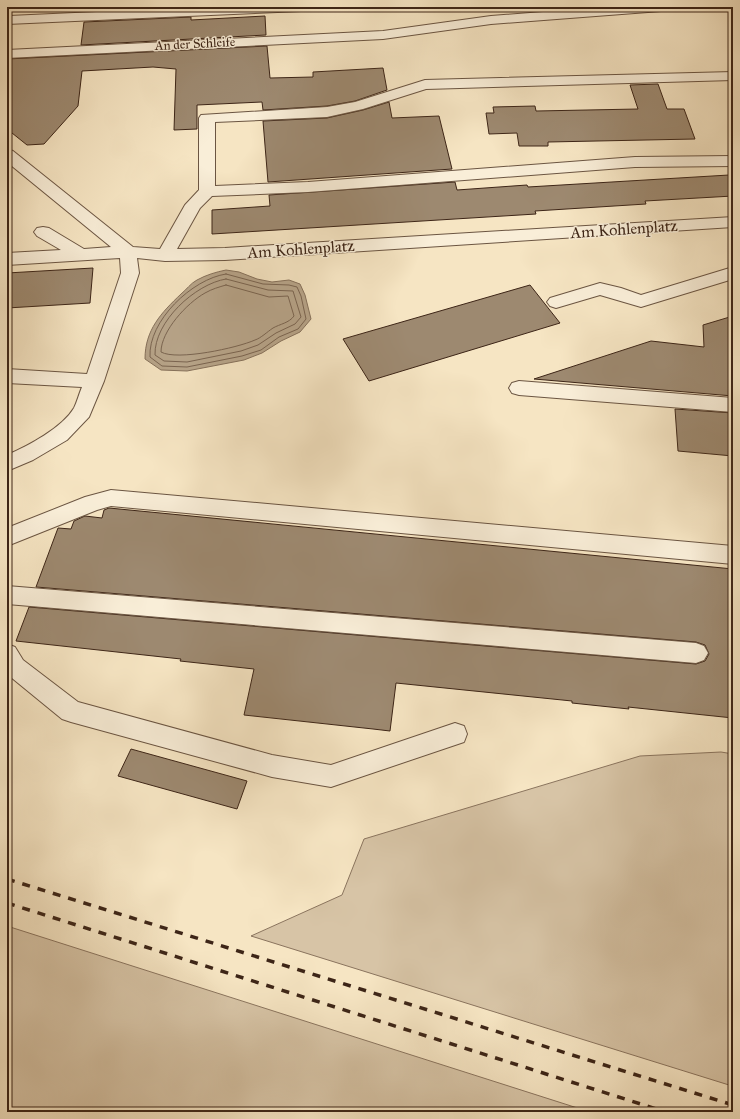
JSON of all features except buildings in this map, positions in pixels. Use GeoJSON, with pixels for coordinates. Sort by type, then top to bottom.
{"type":"FeatureCollection","features":[{"type":"Feature","properties":{"kind":"street"},"geometry":{"type":"LineString","coordinates":[[8,21],[18,7]]}},
{"type":"Feature","properties":{"kind":"street"},"geometry":{"type":"LineString","coordinates":[[8,21],[301,7]]}},
{"type":"Feature","properties":{"kind":"street","name":"An der Schleife"},"geometry":{"type":"LineString","coordinates":[[7,54],[383,35],[491,20],[661,7]]}},
{"type":"Feature","properties":{"kind":"street"},"geometry":{"type":"LineString","coordinates":[[207,191],[207,118],[327,112],[358,106],[425,85],[733,76]]}},
{"type":"Feature","properties":{"kind":"street"},"geometry":{"type":"LineString","coordinates":[[7,154],[128,252],[130,273],[94,381],[82,412],[60,435],[26,455],[7,462]]}},
{"type":"Feature","properties":{"kind":"street"},"geometry":{"type":"LineString","coordinates":[[165,254],[193,205],[207,191],[308,187],[635,162],[733,162]]}},
{"type":"Feature","properties":{"kind":"street","name":"Am Kohlenplatz"},"geometry":{"type":"LineString","coordinates":[[128,252],[165,254],[225,254],[733,222]]}},
{"type":"Feature","properties":{"kind":"street"},"geometry":{"type":"LineString","coordinates":[[43,232],[81,255]]}},
{"type":"Feature","properties":{"kind":"street"},"geometry":{"type":"LineString","coordinates":[[7,259],[128,252]]}},
{"type":"Feature","properties":{"kind":"street"},"geometry":{"type":"LineString","coordinates":[[556,302],[600,289],[642,301],[733,273]]}},
{"type":"Feature","properties":{"kind":"street"},"geometry":{"type":"LineString","coordinates":[[7,376],[94,381]]}},
{"type":"Feature","properties":{"kind":"street"},"geometry":{"type":"LineString","coordinates":[[519,388],[733,405]]}},
{"type":"Feature","properties":{"kind":"street"},"geometry":{"type":"LineString","coordinates":[[7,538],[92,503],[111,498],[733,555]]}},
{"type":"Feature","properties":{"kind":"street"},"geometry":{"type":"LineString","coordinates":[[7,595],[696,653]]}},
{"type":"Feature","properties":{"kind":"street"},"geometry":{"type":"LineString","coordinates":[[7,654],[15,667],[71,711],[272,766],[330,776],[455,734]]}},
{"type":"Feature","properties":{"kind":"shaded area"},"geometry":{"type":"Polygon","coordinates":[[[721,752],[733,754],[733,1083],[729,1085],[251,936],[342,895],[364,839],[640,756],[721,752]]]}},
{"type":"Feature","properties":{"kind":"shaded area"},"geometry":{"type":"Polygon","coordinates":[[[7,926],[590,1112],[7,1112],[7,926]]]}},
{"type":"Feature","properties":{"kind":"water"},"geometry":{"type":"Polygon","coordinates":[[[226,270],[239,272],[257,279],[272,282],[289,280],[300,284],[305,295],[311,319],[300,332],[281,341],[262,353],[244,360],[187,371],[161,370],[145,359],[148,339],[151,331],[167,308],[195,281],[207,275],[226,270]]]}},
{"type":"Feature","properties":{"kind":"railway"},"geometry":{"type":"LineString","coordinates":[[7,879],[733,1105]]}},
{"type":"Feature","properties":{"kind":"railway"},"geometry":{"type":"LineString","coordinates":[[7,903],[666,1112]]}}]}
